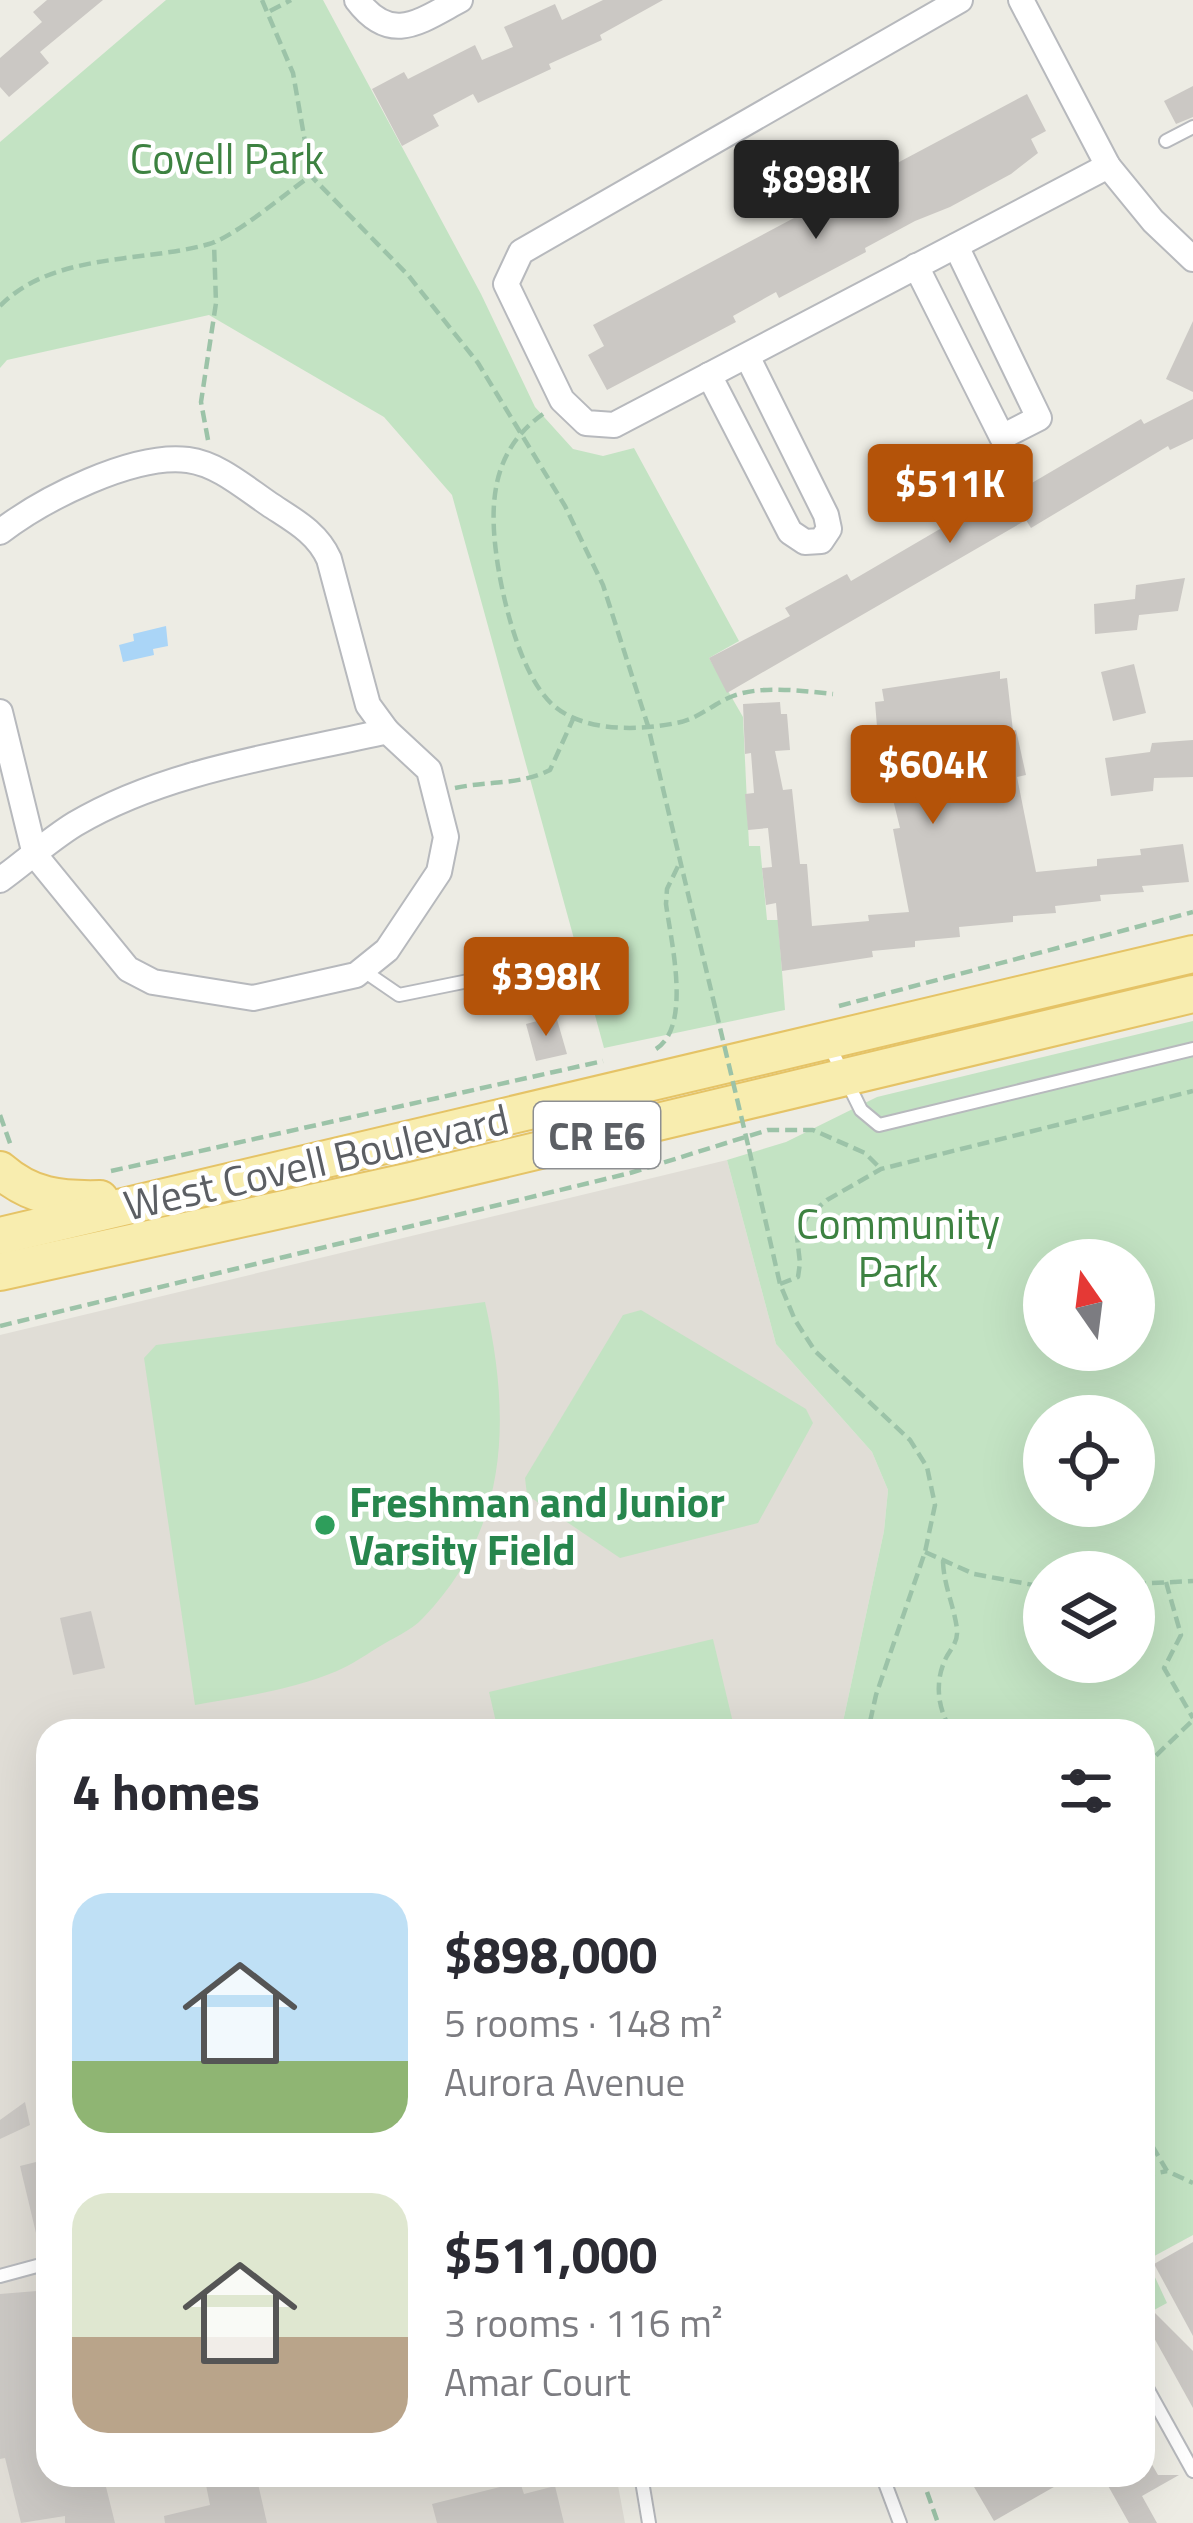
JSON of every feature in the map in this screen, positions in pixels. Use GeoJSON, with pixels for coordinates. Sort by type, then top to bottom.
{"type":"FeatureCollection","features":[{"type":"Feature","properties":{"kind":"main road","name":"West Covell Boulevard"},"geometry":{"type":"LineString","coordinates":[[0,1236],[1193,954]]}},
{"type":"Feature","properties":{"kind":"main road","name":"West Covell Boulevard"},"geometry":{"type":"LineString","coordinates":[[0,1272],[410,1181],[831,1042],[1193,994]]}},
{"type":"Feature","properties":{"kind":"main road"},"geometry":{"type":"LineString","coordinates":[[10,1164],[26,1191],[51,1198],[164,1197]]}},
{"type":"Feature","properties":{"kind":"street"},"geometry":{"type":"LineString","coordinates":[[357,0],[372,20],[396,28],[419,22],[460,0]]}},
{"type":"Feature","properties":{"kind":"street"},"geometry":{"type":"LineString","coordinates":[[960,0],[520,252],[506,284],[562,400],[586,423],[614,425],[1108,166]]}},
{"type":"Feature","properties":{"kind":"street"},"geometry":{"type":"LineString","coordinates":[[1021,0],[1108,166],[1153,221],[1193,259]]}},
{"type":"Feature","properties":{"kind":"street"},"geometry":{"type":"LineString","coordinates":[[916,266],[1002,437],[1039,418],[956,246]]}},
{"type":"Feature","properties":{"kind":"street"},"geometry":{"type":"LineString","coordinates":[[709,375],[790,532],[805,542],[820,541],[829,529],[826,514],[747,356]]}},
{"type":"Feature","properties":{"kind":"street"},"geometry":{"type":"LineString","coordinates":[[0,532],[59,494],[125,470],[186,459],[213,466],[316,536],[323,545],[368,704],[387,731],[429,770],[446,837],[439,872],[387,950],[364,971],[253,998],[153,982],[128,969],[111,952],[35,855],[0,712]]}},
{"type":"Feature","properties":{"kind":"street"},"geometry":{"type":"LineString","coordinates":[[0,880],[73,825],[122,800],[175,781],[387,731]]}},
{"type":"Feature","properties":{"kind":"lane"},"geometry":{"type":"LineString","coordinates":[[1166,141],[1193,127]]}},
{"type":"Feature","properties":{"kind":"lane"},"geometry":{"type":"LineString","coordinates":[[364,971],[399,995],[488,977]]}},
{"type":"Feature","properties":{"kind":"lane"},"geometry":{"type":"LineString","coordinates":[[831,1042],[861,1110],[879,1125],[1193,1049]]}},
{"type":"Feature","properties":{"kind":"lane"},"geometry":{"type":"LineString","coordinates":[[0,2276],[36,2267]]}},
{"type":"Feature","properties":{"kind":"lane"},"geometry":{"type":"LineString","coordinates":[[1155,2403],[1193,2471]]}},
{"type":"Feature","properties":{"kind":"lane"},"geometry":{"type":"LineString","coordinates":[[643,2487],[650,2523]]}},
{"type":"Feature","properties":{"kind":"lane"},"geometry":{"type":"LineString","coordinates":[[887,2487],[900,2523]]}},
{"type":"Feature","properties":{"kind":"path"},"geometry":{"type":"LineString","coordinates":[[262,0],[293,73],[311,176],[408,275],[478,363],[521,429],[603,585],[648,726],[780,1284],[815,1351],[910,1440],[927,1467],[935,1505],[925,1552],[870,1719]]}},
{"type":"Feature","properties":{"kind":"path"},"geometry":{"type":"LineString","coordinates":[[270,11],[291,0]]}},
{"type":"Feature","properties":{"kind":"path"},"geometry":{"type":"LineString","coordinates":[[0,306],[14,292],[66,270],[214,243],[311,176]]}},
{"type":"Feature","properties":{"kind":"path"},"geometry":{"type":"LineString","coordinates":[[213,466],[201,402],[216,303],[214,243]]}},
{"type":"Feature","properties":{"kind":"path"},"geometry":{"type":"LineString","coordinates":[[562,400],[521,429],[496,475],[494,530],[499,575],[517,636],[539,688],[553,706],[599,725],[648,726],[696,718],[736,694],[797,690],[833,694]]}},
{"type":"Feature","properties":{"kind":"path"},"geometry":{"type":"LineString","coordinates":[[435,792],[490,780],[517,782],[550,770],[574,717]]}},
{"type":"Feature","properties":{"kind":"path"},"geometry":{"type":"LineString","coordinates":[[660,1048],[674,1019],[677,999],[666,904],[667,889],[680,862]]}},
{"type":"Feature","properties":{"kind":"path"},"geometry":{"type":"LineString","coordinates":[[831,1042],[1193,912]]}},
{"type":"Feature","properties":{"kind":"path"},"geometry":{"type":"LineString","coordinates":[[703,1040],[724,1035]]}},
{"type":"Feature","properties":{"kind":"path"},"geometry":{"type":"LineString","coordinates":[[638,1054],[682,1044]]}},
{"type":"Feature","properties":{"kind":"path"},"geometry":{"type":"LineString","coordinates":[[103,1173],[615,1059]]}},
{"type":"Feature","properties":{"kind":"path"},"geometry":{"type":"LineString","coordinates":[[780,1284],[798,1277],[797,1237],[807,1217],[881,1169],[1193,1091]]}},
{"type":"Feature","properties":{"kind":"path"},"geometry":{"type":"LineString","coordinates":[[0,1115],[10,1144],[10,1164]]}},
{"type":"Feature","properties":{"kind":"path"},"geometry":{"type":"LineString","coordinates":[[0,1326],[629,1173],[768,1130],[813,1130],[865,1153],[881,1169]]}},
{"type":"Feature","properties":{"kind":"path"},"geometry":{"type":"LineString","coordinates":[[925,1552],[974,1574],[1023,1582]]}},
{"type":"Feature","properties":{"kind":"path"},"geometry":{"type":"LineString","coordinates":[[943,1562],[958,1636],[941,1672],[944,1719]]}},
{"type":"Feature","properties":{"kind":"path"},"geometry":{"type":"LineString","coordinates":[[1155,1583],[1193,1581]]}},
{"type":"Feature","properties":{"kind":"path"},"geometry":{"type":"LineString","coordinates":[[1155,1756],[1193,1719],[1164,1668],[1181,1635],[1166,1582]]}},
{"type":"Feature","properties":{"kind":"path"},"geometry":{"type":"LineString","coordinates":[[1155,2150],[1167,2171],[1193,2183]]}},
{"type":"Feature","properties":{"kind":"path"},"geometry":{"type":"LineString","coordinates":[[1155,2174],[1167,2171]]}},
{"type":"Feature","properties":{"kind":"path"},"geometry":{"type":"LineString","coordinates":[[925,2487],[938,2523]]}},
{"type":"Feature","properties":{"kind":"shaded area"},"geometry":{"type":"Polygon","coordinates":[[[727,1160],[776,1344],[872,1452],[888,1490],[884,1531],[844,1719],[36,1719],[36,2487],[618,2487],[625,2523],[0,2523],[0,1335],[727,1160]]]}},
{"type":"Feature","properties":{"kind":"green space","name":"Covell Park"},"geometry":{"type":"Polygon","coordinates":[[[166,0],[323,0],[481,294],[535,407],[573,449],[603,456],[634,448],[739,641],[709,658],[743,717],[749,846],[760,846],[767,920],[778,920],[785,1010],[604,1048],[452,495],[384,417],[209,315],[7,360],[0,368],[0,142],[166,0]]]}},
{"type":"Feature","properties":{"kind":"green space","name":"Community Park"},"geometry":{"type":"Polygon","coordinates":[[[1193,1021],[1193,2235],[1155,2256],[1155,1719],[844,1719],[884,1531],[888,1490],[872,1452],[776,1344],[727,1160],[786,1142],[877,1097],[1193,1021]]]}},
{"type":"Feature","properties":{"kind":"green space","name":"Freshman and Junior Varsity Field"},"geometry":{"type":"Polygon","coordinates":[[[485,1302],[499,1387],[496,1469],[488,1509],[452,1583],[413,1627],[342,1669],[285,1688],[195,1705],[144,1358],[156,1345],[485,1302]]]}},
{"type":"Feature","properties":{"kind":"green space"},"geometry":{"type":"Polygon","coordinates":[[[641,1310],[806,1409],[813,1423],[758,1523],[620,1558],[527,1495],[525,1478],[623,1315],[641,1310]]]}},
{"type":"Feature","properties":{"kind":"green space"},"geometry":{"type":"Polygon","coordinates":[[[713,1639],[732,1719],[495,1719],[489,1692],[713,1639]]]}},
{"type":"Feature","properties":{"kind":"green space","name":"Community Park"},"geometry":{"type":"Polygon","coordinates":[[[1155,2277],[1167,2303],[1155,2310],[1155,2277]]]}},
{"type":"Feature","properties":{"kind":"water"},"geometry":{"type":"Polygon","coordinates":[[[166,626],[168,646],[153,649],[154,655],[123,662],[119,645],[134,641],[133,634],[166,626]]]}},
{"type":"Feature","properties":{"kind":"building"},"geometry":{"type":"Polygon","coordinates":[[[47,0],[103,0],[40,52],[49,63],[9,97],[0,87],[0,58],[42,22],[33,12],[47,0]]]}},
{"type":"Feature","properties":{"kind":"building"},"geometry":{"type":"Polygon","coordinates":[[[603,0],[663,0],[600,35],[602,40],[549,64],[551,69],[478,103],[473,94],[433,115],[439,126],[402,146],[372,89],[404,72],[408,79],[475,45],[482,60],[513,47],[504,27],[555,4],[562,20],[603,0]]]}},
{"type":"Feature","properties":{"kind":"building"},"geometry":{"type":"Polygon","coordinates":[[[1193,86],[1193,117],[1176,124],[1164,101],[1193,86]]]}},
{"type":"Feature","properties":{"kind":"building"},"geometry":{"type":"Polygon","coordinates":[[[1027,94],[1046,131],[1031,139],[1038,153],[1011,174],[915,221],[779,298],[776,292],[733,316],[736,322],[607,390],[588,355],[604,346],[593,325],[1027,94]]]}},
{"type":"Feature","properties":{"kind":"building"},"geometry":{"type":"Polygon","coordinates":[[[1193,321],[1193,392],[1166,379],[1193,321]]]}},
{"type":"Feature","properties":{"kind":"building"},"geometry":{"type":"Polygon","coordinates":[[[1193,399],[1193,439],[1170,450],[1168,446],[1031,528],[1026,520],[727,693],[709,658],[790,616],[785,608],[847,574],[851,581],[1141,419],[1144,424],[1193,399]]]}},
{"type":"Feature","properties":{"kind":"building"},"geometry":{"type":"Polygon","coordinates":[[[1185,578],[1178,611],[1139,615],[1137,630],[1095,634],[1094,604],[1135,599],[1136,585],[1185,578]]]}},
{"type":"Feature","properties":{"kind":"building"},"geometry":{"type":"Polygon","coordinates":[[[1134,664],[1146,713],[1113,721],[1101,672],[1134,664]]]}},
{"type":"Feature","properties":{"kind":"building"},"geometry":{"type":"Polygon","coordinates":[[[1000,671],[1000,679],[1007,678],[1013,731],[1026,775],[1017,777],[1036,872],[1097,866],[1097,859],[1141,855],[1140,849],[1183,844],[1189,882],[1100,895],[1101,901],[1055,906],[1056,913],[959,927],[960,937],[915,941],[915,947],[872,951],[873,957],[782,971],[776,903],[766,905],[762,868],[772,867],[768,828],[748,830],[745,794],[754,793],[751,753],[745,754],[743,704],[780,702],[781,714],[787,714],[790,750],[775,751],[783,790],[792,789],[800,864],[807,864],[812,926],[869,921],[868,915],[909,912],[893,829],[900,828],[878,739],[875,702],[884,701],[882,689],[1000,671]]]}},
{"type":"Feature","properties":{"kind":"building"},"geometry":{"type":"Polygon","coordinates":[[[1193,740],[1193,777],[1154,778],[1153,791],[1111,796],[1105,758],[1150,752],[1152,743],[1193,740]]]}},
{"type":"Feature","properties":{"kind":"building"},"geometry":{"type":"Polygon","coordinates":[[[556,1016],[567,1054],[536,1061],[526,1024],[556,1016]]]}},
{"type":"Feature","properties":{"kind":"building"},"geometry":{"type":"Polygon","coordinates":[[[91,1611],[105,1668],[73,1675],[60,1618],[91,1611]]]}},
{"type":"Feature","properties":{"kind":"building"},"geometry":{"type":"Polygon","coordinates":[[[25,2102],[30,2125],[0,2139],[0,2120],[25,2102]]]}},
{"type":"Feature","properties":{"kind":"building"},"geometry":{"type":"Polygon","coordinates":[[[36,2162],[36,2233],[20,2166],[36,2162]]]}},
{"type":"Feature","properties":{"kind":"building"},"geometry":{"type":"Polygon","coordinates":[[[1193,2242],[1193,2336],[1155,2266],[1193,2242]]]}},
{"type":"Feature","properties":{"kind":"building"},"geometry":{"type":"Polygon","coordinates":[[[36,2291],[36,2487],[106,2487],[115,2523],[65,2523],[65,2516],[21,2523],[5,2458],[0,2459],[0,2294],[36,2291]]]}},
{"type":"Feature","properties":{"kind":"building"},"geometry":{"type":"Polygon","coordinates":[[[1155,2313],[1193,2351],[1193,2408],[1155,2340],[1155,2313]]]}},
{"type":"Feature","properties":{"kind":"building"},"geometry":{"type":"Polygon","coordinates":[[[1155,2470],[1158,2475],[1179,2475],[1142,2496],[1157,2523],[1129,2523],[1109,2487],[1155,2487],[1155,2470]]]}},
{"type":"Feature","properties":{"kind":"building"},"geometry":{"type":"Polygon","coordinates":[[[206,2487],[259,2487],[267,2523],[165,2523],[164,2516],[210,2505],[206,2487]]]}},
{"type":"Feature","properties":{"kind":"building"},"geometry":{"type":"Polygon","coordinates":[[[500,2487],[522,2487],[524,2494],[555,2487],[564,2523],[437,2523],[432,2504],[500,2487]]]}},
{"type":"Feature","properties":{"kind":"building"},"geometry":{"type":"Polygon","coordinates":[[[974,2487],[1054,2487],[994,2521],[974,2487]]]}},
{"type":"Feature","properties":{"kind":"place","name":"Freshman and Junior Varsity Field"},"geometry":{"type":"Point","coordinates":[325,1525]}}]}
